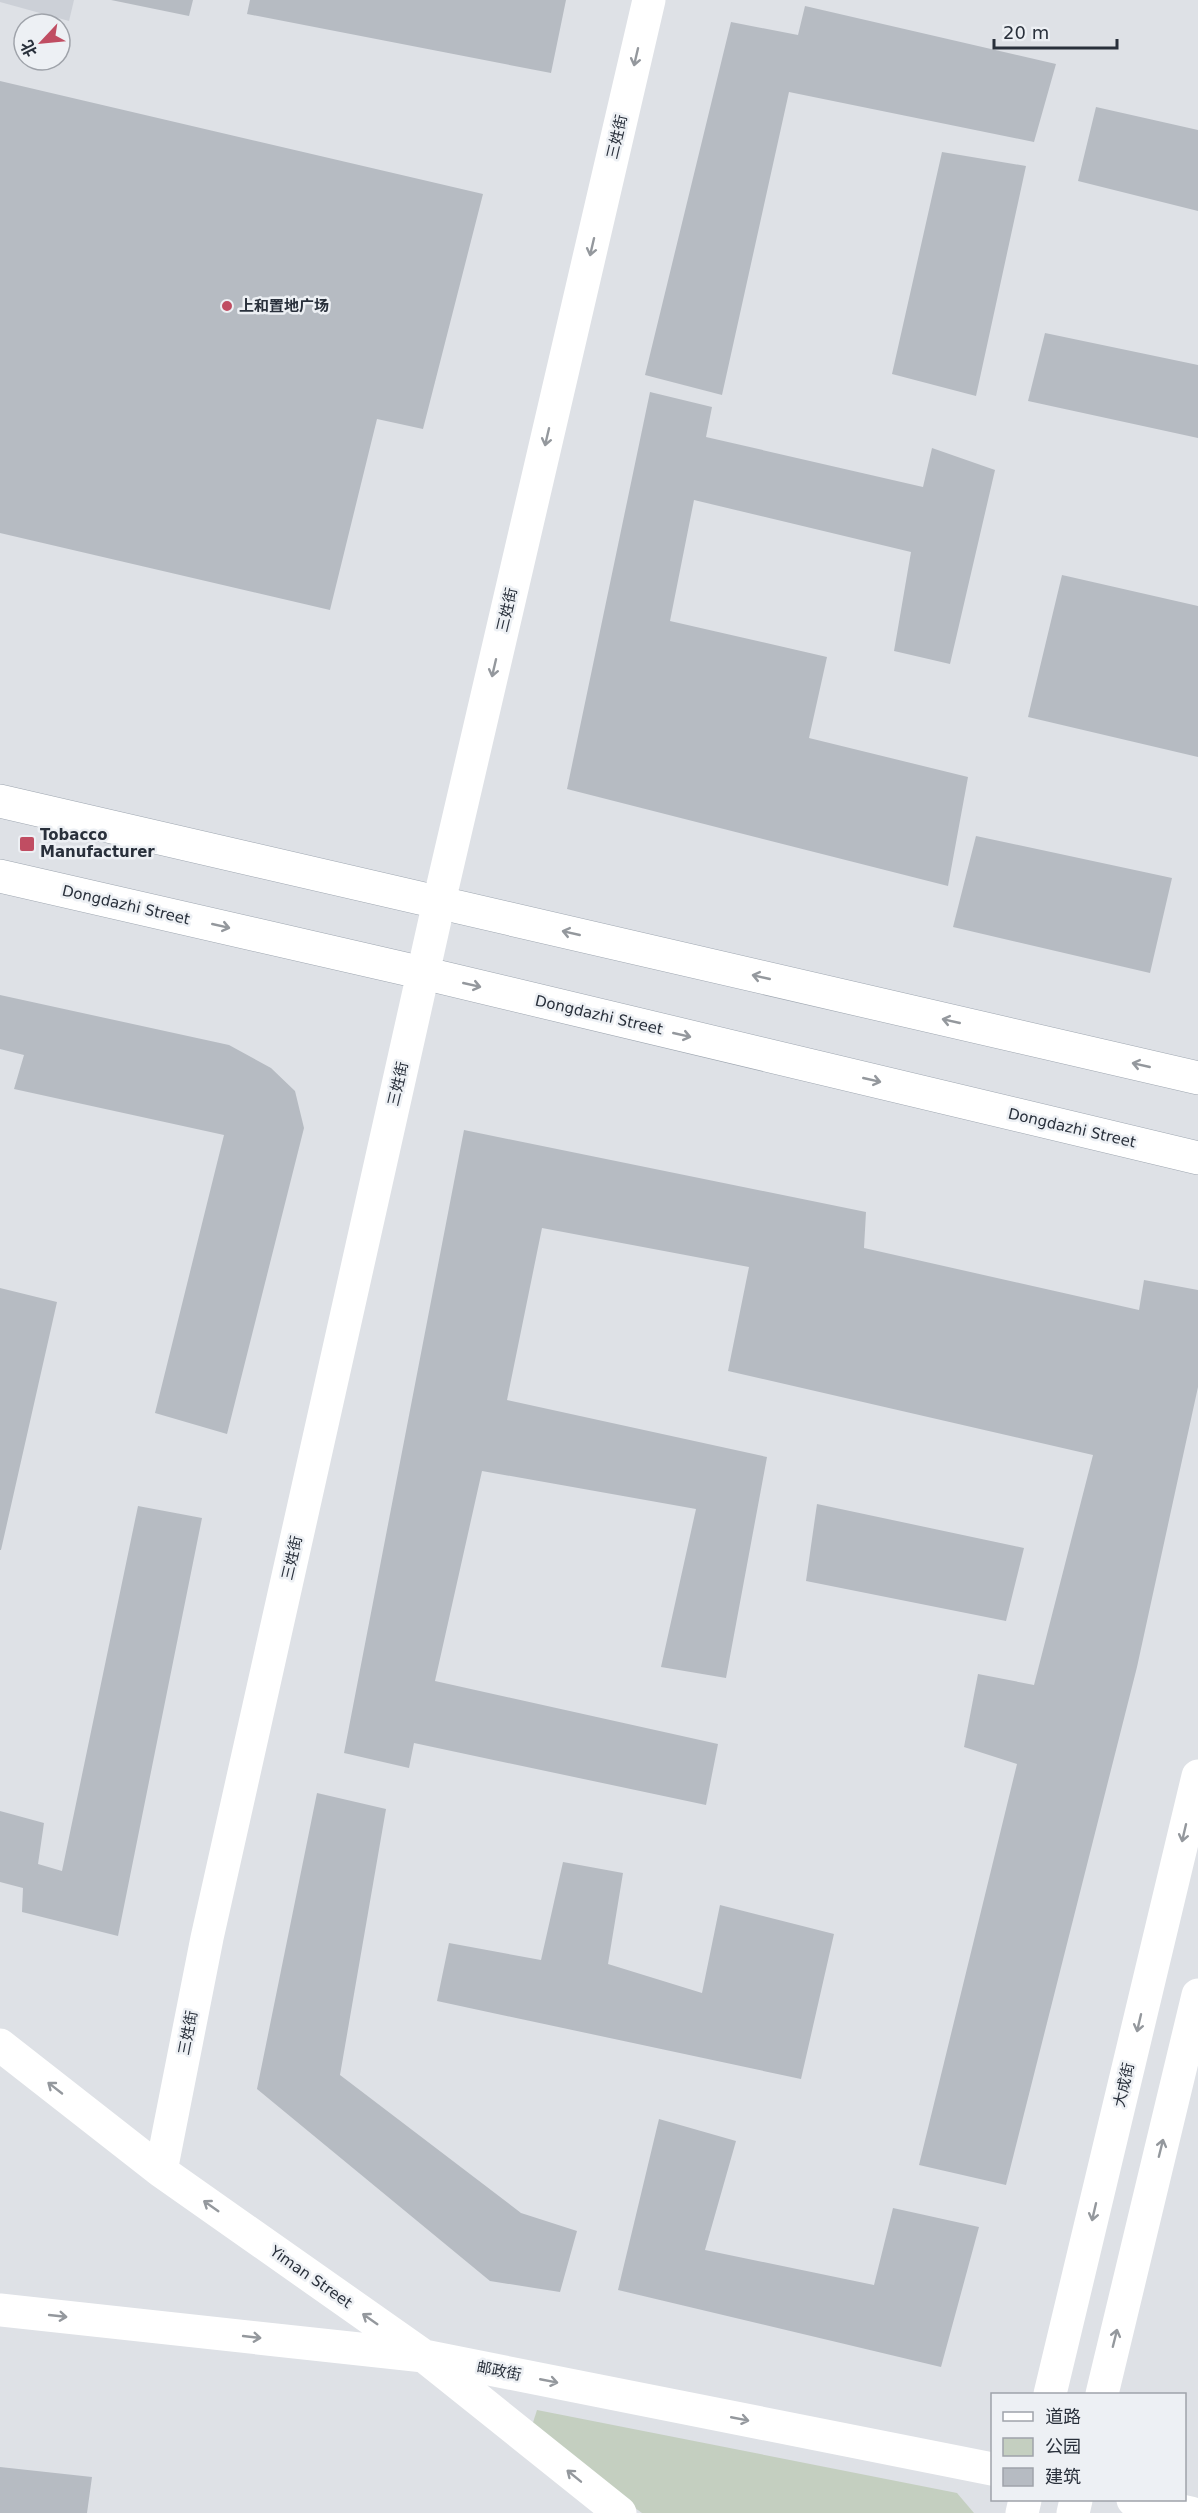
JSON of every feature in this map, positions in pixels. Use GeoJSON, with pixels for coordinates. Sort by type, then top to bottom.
{"type":"FeatureCollection","features":[{"type":"Feature","properties":{"kind":"main road","name":"三姓街"},"geometry":{"type":"LineString","coordinates":[[161,2171],[209,1926],[423,973],[649,0]]}},
{"type":"Feature","properties":{"kind":"main road"},"geometry":{"type":"LineString","coordinates":[[0,801],[1198,1078]]}},
{"type":"Feature","properties":{"kind":"main road","name":"Dongdazhi Street"},"geometry":{"type":"LineString","coordinates":[[0,876],[423,973],[1198,1158]]}},
{"type":"Feature","properties":{"kind":"main road","name":"大成街"},"geometry":{"type":"LineString","coordinates":[[1050,2393],[1198,1776]]}},
{"type":"Feature","properties":{"kind":"main road"},"geometry":{"type":"LineString","coordinates":[[1102,2393],[1198,1995]]}},
{"type":"Feature","properties":{"kind":"main road","name":"Yiman Street"},"geometry":{"type":"LineString","coordinates":[[0,2045],[161,2171],[424,2356],[620,2513]]}},
{"type":"Feature","properties":{"kind":"main road","name":"邮政街"},"geometry":{"type":"LineString","coordinates":[[0,2310],[424,2356],[991,2469]]}},
{"type":"Feature","properties":{"kind":"main road"},"geometry":{"type":"LineString","coordinates":[[1141,2501],[1191,2513]]}},
{"type":"Feature","properties":{"kind":"shaded area"},"geometry":{"type":"Polygon","coordinates":[[[0,0],[74,0],[71,12],[36,12],[0,2],[0,0]]]}},
{"type":"Feature","properties":{"kind":"green space"},"geometry":{"type":"Polygon","coordinates":[[[537,2410],[957,2493],[974,2513],[642,2513],[530,2432],[537,2410]]]}},
{"type":"Feature","properties":{"kind":"building"},"geometry":{"type":"Polygon","coordinates":[[[111,0],[193,0],[189,16],[111,0]]]}},
{"type":"Feature","properties":{"kind":"building"},"geometry":{"type":"Polygon","coordinates":[[[250,0],[566,0],[551,73],[247,14],[250,0]]]}},
{"type":"Feature","properties":{"kind":"building"},"geometry":{"type":"Polygon","coordinates":[[[805,6],[1056,64],[1034,142],[789,92],[722,395],[645,375],[731,22],[798,35],[805,6]]]}},
{"type":"Feature","properties":{"kind":"building","name":"上和置地广场"},"geometry":{"type":"Polygon","coordinates":[[[0,81],[483,194],[423,429],[377,419],[330,610],[0,533],[0,81]]]}},
{"type":"Feature","properties":{"kind":"building"},"geometry":{"type":"Polygon","coordinates":[[[1096,107],[1198,130],[1198,211],[1078,181],[1096,107]]]}},
{"type":"Feature","properties":{"kind":"building"},"geometry":{"type":"Polygon","coordinates":[[[942,152],[1026,166],[976,396],[892,374],[942,152]]]}},
{"type":"Feature","properties":{"kind":"building"},"geometry":{"type":"Polygon","coordinates":[[[1045,333],[1198,365],[1198,438],[1028,401],[1045,333]]]}},
{"type":"Feature","properties":{"kind":"building"},"geometry":{"type":"Polygon","coordinates":[[[650,392],[712,407],[706,437],[923,487],[932,448],[995,470],[950,664],[894,651],[911,552],[694,500],[670,621],[827,657],[809,738],[968,777],[948,886],[567,789],[650,392]]]}},
{"type":"Feature","properties":{"kind":"building"},"geometry":{"type":"Polygon","coordinates":[[[1062,575],[1198,606],[1198,757],[1028,717],[1062,575]]]}},
{"type":"Feature","properties":{"kind":"building"},"geometry":{"type":"Polygon","coordinates":[[[976,836],[1172,878],[1150,973],[953,927],[976,836]]]}},
{"type":"Feature","properties":{"kind":"building"},"geometry":{"type":"Polygon","coordinates":[[[0,995],[229,1045],[271,1068],[295,1091],[304,1128],[227,1434],[155,1413],[224,1135],[14,1089],[24,1055],[0,1049],[0,995]]]}},
{"type":"Feature","properties":{"kind":"building"},"geometry":{"type":"Polygon","coordinates":[[[464,1130],[866,1212],[864,1248],[1139,1310],[1144,1280],[1198,1290],[1198,1387],[1137,1667],[1006,2185],[919,2165],[1017,1764],[964,1747],[978,1674],[1034,1685],[1093,1455],[728,1371],[749,1267],[542,1228],[507,1400],[767,1457],[726,1678],[661,1667],[696,1509],[482,1471],[435,1681],[718,1744],[706,1805],[414,1743],[409,1768],[344,1753],[464,1130]]]}},
{"type":"Feature","properties":{"kind":"building"},"geometry":{"type":"Polygon","coordinates":[[[0,1288],[57,1302],[1,1550],[0,1550],[0,1288]]]}},
{"type":"Feature","properties":{"kind":"building"},"geometry":{"type":"Polygon","coordinates":[[[817,1504],[1024,1548],[1006,1621],[806,1581],[817,1504]]]}},
{"type":"Feature","properties":{"kind":"building"},"geometry":{"type":"Polygon","coordinates":[[[138,1506],[202,1518],[118,1936],[22,1912],[23,1888],[0,1882],[0,1811],[44,1823],[38,1864],[62,1871],[138,1506]]]}},
{"type":"Feature","properties":{"kind":"building"},"geometry":{"type":"Polygon","coordinates":[[[317,1793],[386,1809],[340,2075],[521,2213],[577,2231],[560,2292],[490,2281],[257,2089],[317,1793]]]}},
{"type":"Feature","properties":{"kind":"building"},"geometry":{"type":"Polygon","coordinates":[[[563,1862],[623,1873],[608,1964],[702,1993],[720,1905],[834,1934],[801,2079],[437,2001],[449,1943],[541,1960],[563,1862]]]}},
{"type":"Feature","properties":{"kind":"building"},"geometry":{"type":"Polygon","coordinates":[[[659,2119],[736,2141],[705,2250],[874,2285],[893,2208],[979,2227],[941,2367],[618,2290],[659,2119]]]}},
{"type":"Feature","properties":{"kind":"building"},"geometry":{"type":"Polygon","coordinates":[[[0,2467],[92,2477],[87,2513],[0,2513],[0,2467]]]}},
{"type":"Feature","properties":{"kind":"place","name":"上和置地广场"},"geometry":{"type":"Point","coordinates":[227,306]}},
{"type":"Feature","properties":{"kind":"place","name":"Tobacco Manufacturer"},"geometry":{"type":"Point","coordinates":[27,844]}}]}
